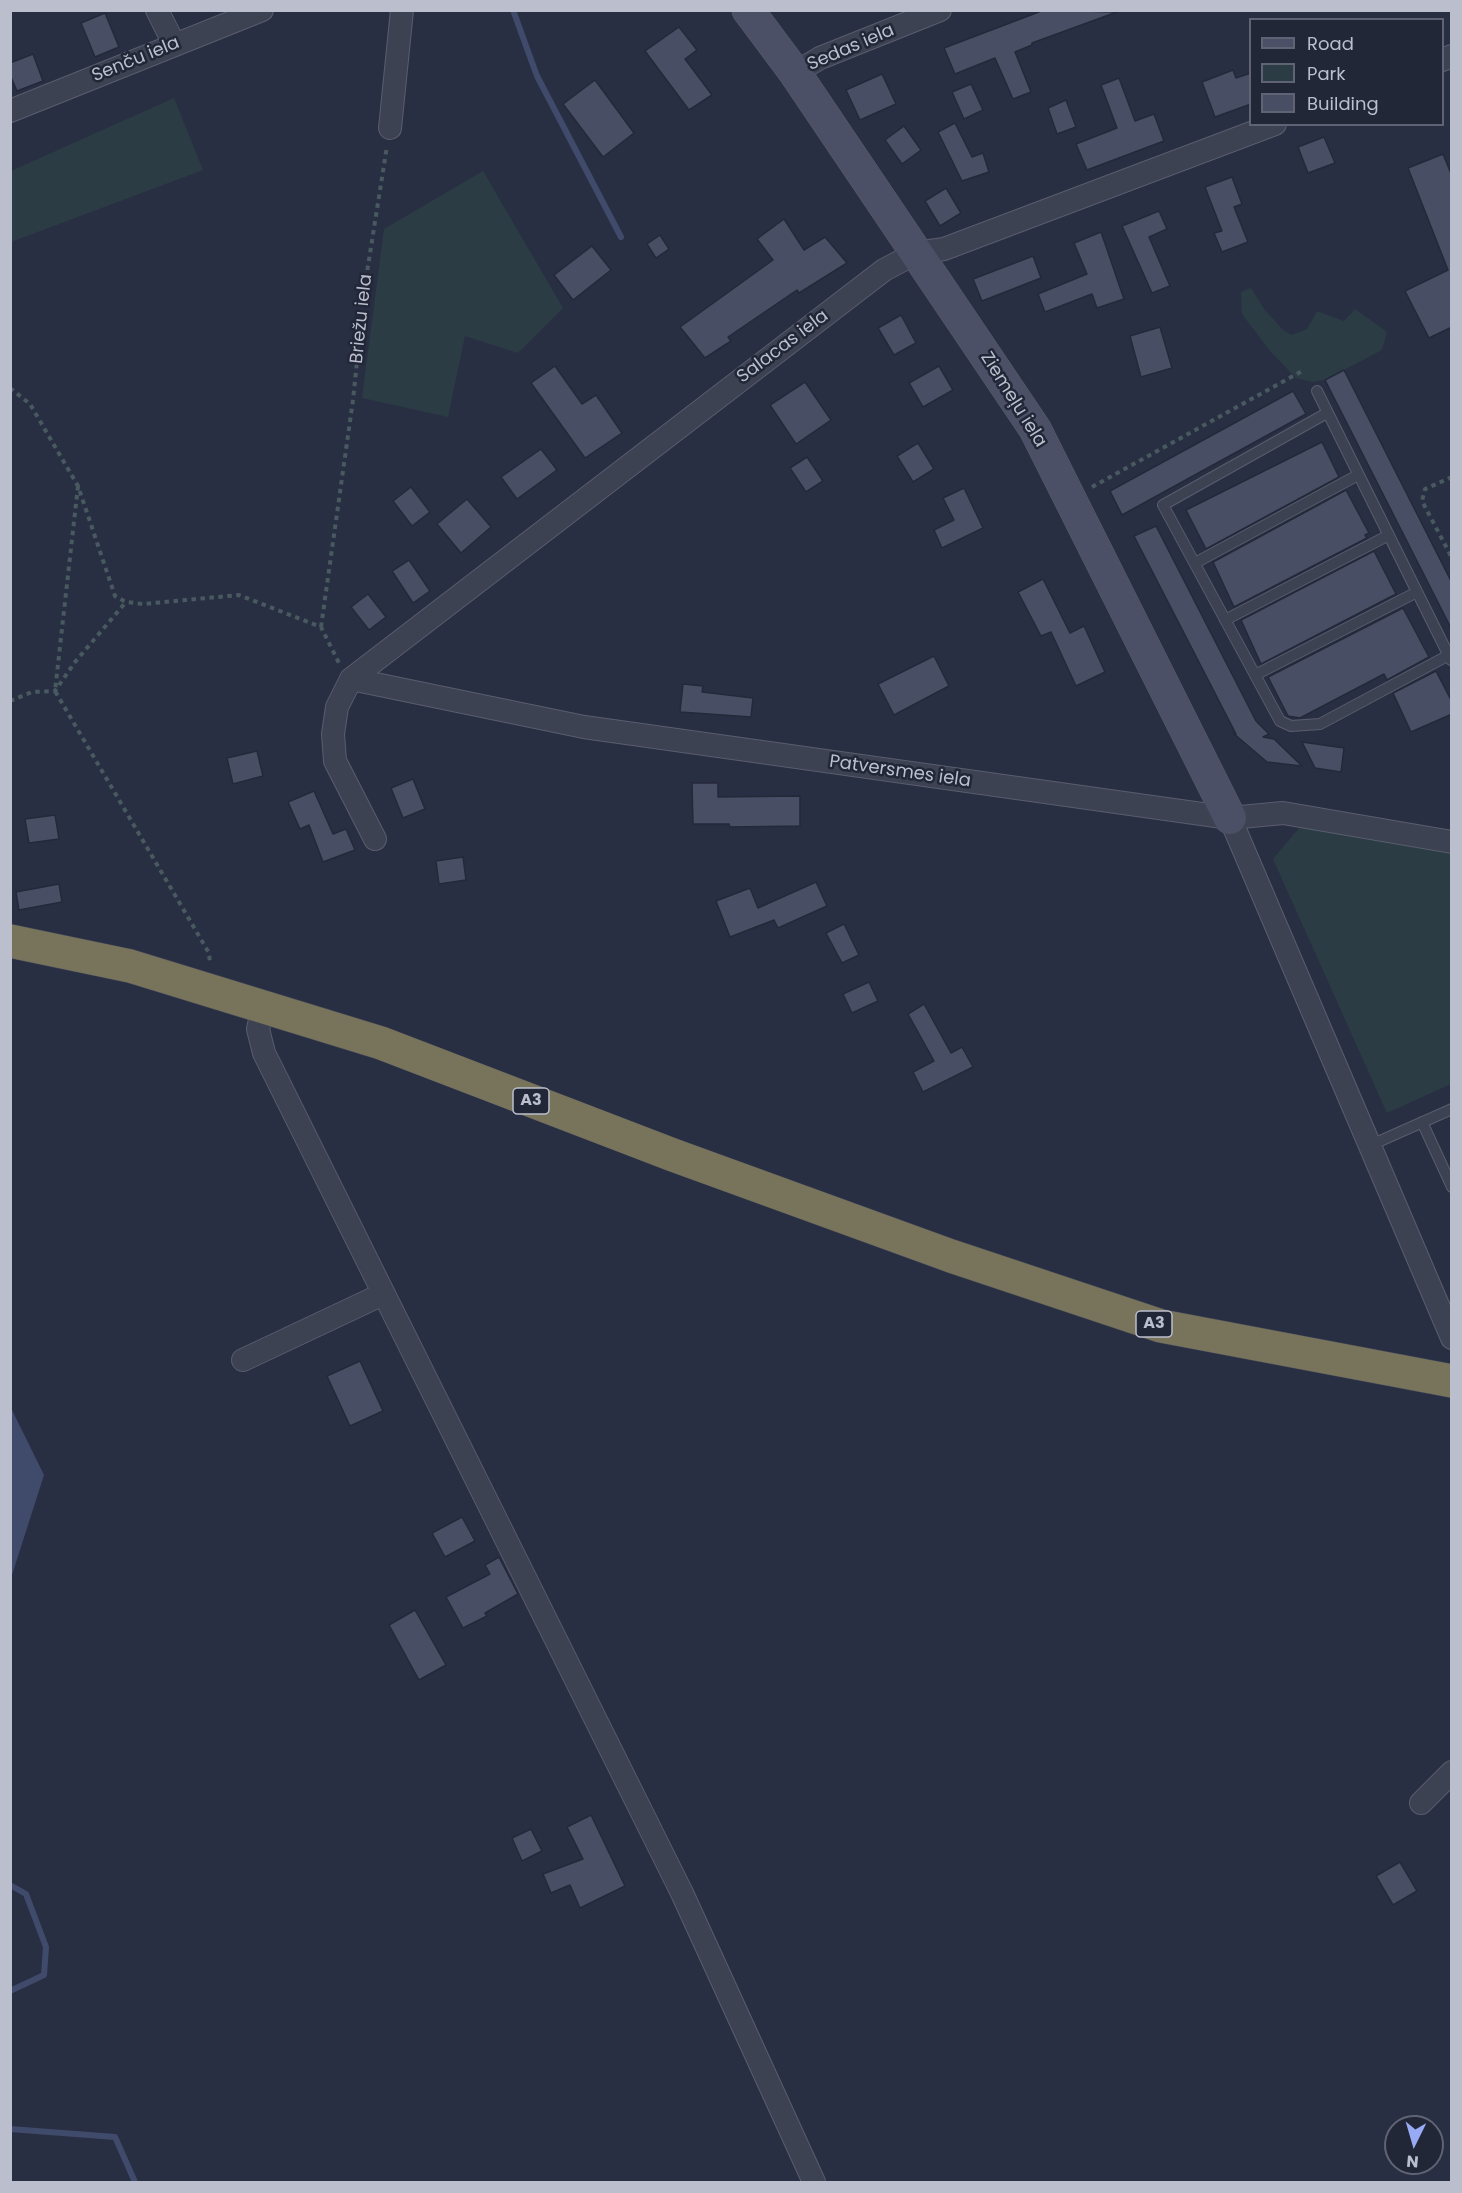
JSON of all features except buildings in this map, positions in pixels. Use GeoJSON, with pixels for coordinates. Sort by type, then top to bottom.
{"type":"FeatureCollection","features":[{"type":"Feature","properties":{"kind":"highway","name":"A3"},"geometry":{"type":"LineString","coordinates":[[10,941],[130,966],[381,1043],[673,1155],[951,1256],[1161,1326],[1452,1381]]}},
{"type":"Feature","properties":{"kind":"street"},"geometry":{"type":"LineString","coordinates":[[157,10],[174,44]]}},
{"type":"Feature","properties":{"kind":"street","name":"Senču iela"},"geometry":{"type":"LineString","coordinates":[[10,111],[262,10]]}},
{"type":"Feature","properties":{"kind":"street"},"geometry":{"type":"LineString","coordinates":[[390,128],[402,10]]}},
{"type":"Feature","properties":{"kind":"street","name":"Ziemeļu iela"},"geometry":{"type":"LineString","coordinates":[[748,10],[795,73],[1035,429],[1230,818]]}},
{"type":"Feature","properties":{"kind":"street","name":"Sedas iela"},"geometry":{"type":"LineString","coordinates":[[795,73],[820,58],[940,10]]}},
{"type":"Feature","properties":{"kind":"street","name":"Salacas iela"},"geometry":{"type":"LineString","coordinates":[[351,680],[884,270],[916,253],[944,249],[1270,126]]}},
{"type":"Feature","properties":{"kind":"street"},"geometry":{"type":"LineString","coordinates":[[351,680],[337,707],[333,734],[335,761],[375,839]]}},
{"type":"Feature","properties":{"kind":"street","name":"Patversmes iela"},"geometry":{"type":"LineString","coordinates":[[351,680],[584,727],[1230,818],[1283,813],[1452,842]]}},
{"type":"Feature","properties":{"kind":"street"},"geometry":{"type":"LineString","coordinates":[[1230,818],[1452,1338]]}},
{"type":"Feature","properties":{"kind":"street"},"geometry":{"type":"LineString","coordinates":[[263,1006],[258,1029],[264,1053],[682,1893],[814,2182]]}},
{"type":"Feature","properties":{"kind":"street"},"geometry":{"type":"LineString","coordinates":[[243,1360],[383,1294]]}},
{"type":"Feature","properties":{"kind":"street"},"geometry":{"type":"LineString","coordinates":[[1421,1803],[1452,1772]]}},
{"type":"Feature","properties":{"kind":"lane"},"geometry":{"type":"LineString","coordinates":[[1317,391],[1450,658],[1320,724],[1292,726],[1280,721],[1163,505],[1327,413]]}},
{"type":"Feature","properties":{"kind":"lane"},"geometry":{"type":"LineString","coordinates":[[1195,563],[1358,475]]}},
{"type":"Feature","properties":{"kind":"lane"},"geometry":{"type":"LineString","coordinates":[[1225,620],[1389,535]]}},
{"type":"Feature","properties":{"kind":"lane"},"geometry":{"type":"LineString","coordinates":[[1255,675],[1417,592]]}},
{"type":"Feature","properties":{"kind":"lane"},"geometry":{"type":"LineString","coordinates":[[1371,1145],[1452,1109]]}},
{"type":"Feature","properties":{"kind":"lane"},"geometry":{"type":"LineString","coordinates":[[1422,1122],[1452,1187]]}},
{"type":"Feature","properties":{"kind":"path","name":"Briežu iela"},"geometry":{"type":"LineString","coordinates":[[321,627],[353,400],[364,285],[390,128]]}},
{"type":"Feature","properties":{"kind":"path"},"geometry":{"type":"LineString","coordinates":[[1070,499],[1304,370]]}},
{"type":"Feature","properties":{"kind":"path"},"geometry":{"type":"LineString","coordinates":[[10,388],[30,404],[78,486],[115,596],[126,602],[142,604],[239,595],[321,627],[333,656],[351,680]]}},
{"type":"Feature","properties":{"kind":"path"},"geometry":{"type":"LineString","coordinates":[[1452,477],[1425,489],[1422,501],[1452,558]]}},
{"type":"Feature","properties":{"kind":"path"},"geometry":{"type":"LineString","coordinates":[[78,486],[56,692],[209,953],[210,976],[206,988]]}},
{"type":"Feature","properties":{"kind":"path"},"geometry":{"type":"LineString","coordinates":[[56,692],[75,662],[126,602]]}},
{"type":"Feature","properties":{"kind":"path"},"geometry":{"type":"LineString","coordinates":[[10,701],[32,692],[56,692]]}},
{"type":"Feature","properties":{"kind":"green space"},"geometry":{"type":"Polygon","coordinates":[[[174,98],[203,170],[11,242],[11,171],[174,98]]]}},
{"type":"Feature","properties":{"kind":"green space"},"geometry":{"type":"Polygon","coordinates":[[[483,171],[563,308],[518,353],[465,336],[448,417],[362,398],[384,229],[483,171]]]}},
{"type":"Feature","properties":{"kind":"green space"},"geometry":{"type":"Polygon","coordinates":[[[1251,288],[1264,309],[1283,330],[1292,335],[1307,329],[1317,311],[1344,321],[1355,309],[1387,332],[1382,350],[1325,380],[1312,382],[1296,378],[1270,351],[1242,314],[1241,292],[1251,288]]]}},
{"type":"Feature","properties":{"kind":"green space"},"geometry":{"type":"Polygon","coordinates":[[[1301,826],[1451,854],[1451,1084],[1387,1113],[1273,859],[1301,826]]]}},
{"type":"Feature","properties":{"kind":"water"},"geometry":{"type":"Polygon","coordinates":[[[11,1408],[44,1475],[11,1578],[11,1408]]]}},
{"type":"Feature","properties":{"kind":"waterway"},"geometry":{"type":"LineString","coordinates":[[513,10],[537,76],[621,237]]}},
{"type":"Feature","properties":{"kind":"waterway"},"geometry":{"type":"LineString","coordinates":[[10,1885],[26,1894],[46,1947],[44,1975],[10,1991]]}},
{"type":"Feature","properties":{"kind":"waterway"},"geometry":{"type":"LineString","coordinates":[[10,2129],[115,2137],[135,2182]]}}]}
